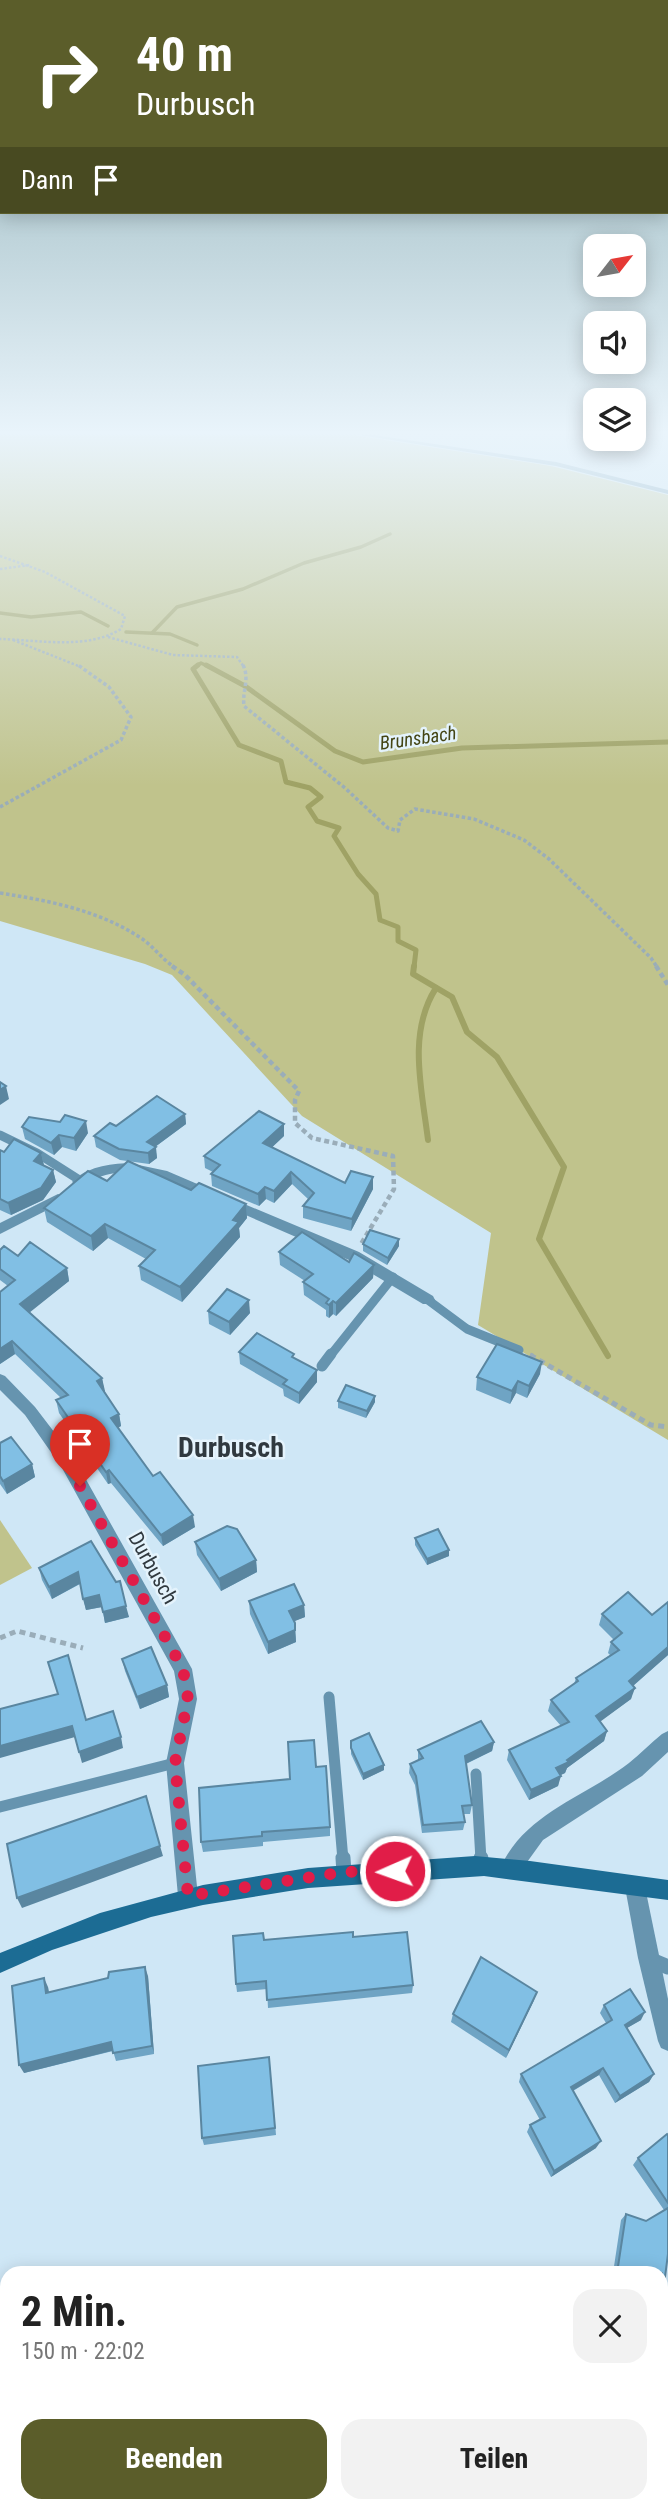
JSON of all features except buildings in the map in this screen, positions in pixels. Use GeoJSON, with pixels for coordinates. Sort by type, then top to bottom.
{"type":"FeatureCollection","features":[{"type":"Feature","properties":{"kind":"main road"},"geometry":{"type":"LineString","coordinates":[[0,1962],[42,1942],[138,1909],[188,1896],[344,1872],[481,1866],[668,1890]]}},
{"type":"Feature","properties":{"kind":"street"},"geometry":{"type":"LineString","coordinates":[[0,1228],[52,1203],[92,1174],[117,1167],[155,1172],[355,1256],[428,1300]]}},
{"type":"Feature","properties":{"kind":"street","name":"Durbusch"},"geometry":{"type":"LineString","coordinates":[[0,1380],[30,1411],[68,1463],[183,1669],[188,1699],[175,1763],[188,1896]]}},
{"type":"Feature","properties":{"kind":"street"},"geometry":{"type":"LineString","coordinates":[[510,1869],[536,1833],[635,1770],[668,1740]]}},
{"type":"Feature","properties":{"kind":"street"},"geometry":{"type":"LineString","coordinates":[[635,1887],[648,1958],[668,2041]]}},
{"type":"Feature","properties":{"kind":"lane"},"geometry":{"type":"LineString","coordinates":[[0,1135],[37,1153],[81,1181]]}},
{"type":"Feature","properties":{"kind":"lane"},"geometry":{"type":"LineString","coordinates":[[322,1366],[393,1278]]}},
{"type":"Feature","properties":{"kind":"lane"},"geometry":{"type":"LineString","coordinates":[[428,1300],[467,1329],[519,1350]]}},
{"type":"Feature","properties":{"kind":"lane"},"geometry":{"type":"LineString","coordinates":[[329,1697],[344,1872]]}},
{"type":"Feature","properties":{"kind":"lane"},"geometry":{"type":"LineString","coordinates":[[0,1807],[175,1763]]}},
{"type":"Feature","properties":{"kind":"lane"},"geometry":{"type":"LineString","coordinates":[[476,1774],[481,1866]]}},
{"type":"Feature","properties":{"kind":"lane"},"geometry":{"type":"LineString","coordinates":[[648,1958],[668,1967]]}},
{"type":"Feature","properties":{"kind":"path"},"geometry":{"type":"LineString","coordinates":[[0,556],[55,575],[86,596],[120,610],[125,616],[124,625],[108,637],[93,641],[0,639]]}},
{"type":"Feature","properties":{"kind":"path"},"geometry":{"type":"LineString","coordinates":[[0,569],[31,565]]}},
{"type":"Feature","properties":{"kind":"path"},"geometry":{"type":"LineString","coordinates":[[108,637],[171,655],[237,657],[248,670],[249,678],[242,694],[244,706],[345,788],[388,828],[398,831],[400,820],[415,809],[474,819],[524,840],[548,859],[651,958],[668,985]]}},
{"type":"Feature","properties":{"kind":"path"},"geometry":{"type":"LineString","coordinates":[[0,807],[121,740],[131,718],[123,701],[107,682],[80,666],[13,640]]}},
{"type":"Feature","properties":{"kind":"path"},"geometry":{"type":"LineString","coordinates":[[0,894],[32,898],[100,915],[144,940],[159,956],[185,975],[299,1091],[295,1100],[295,1123],[312,1138],[393,1156],[394,1189],[355,1256]]}},
{"type":"Feature","properties":{"kind":"path"},"geometry":{"type":"LineString","coordinates":[[519,1350],[546,1362],[651,1425],[668,1427]]}},
{"type":"Feature","properties":{"kind":"path"},"geometry":{"type":"LineString","coordinates":[[0,1638],[17,1631],[83,1648]]}},
{"type":"Feature","properties":{"kind":"green space"},"geometry":{"type":"Polygon","coordinates":[[[0,552],[668,552],[668,1440],[478,1325],[491,1233],[302,1116],[172,975],[145,964],[0,921],[0,552]]]}},
{"type":"Feature","properties":{"kind":"green space"},"geometry":{"type":"Polygon","coordinates":[[[0,1520],[32,1568],[0,1585],[0,1520]]]}},
{"type":"Feature","properties":{"kind":"waterway"},"geometry":{"type":"LineString","coordinates":[[152,633],[177,607],[243,589],[304,563],[342,552]]}},
{"type":"Feature","properties":{"kind":"waterway","name":"Brunsbach"},"geometry":{"type":"LineString","coordinates":[[0,613],[31,617],[81,612],[108,626]]}},
{"type":"Feature","properties":{"kind":"waterway","name":"Brunsbach"},"geometry":{"type":"LineString","coordinates":[[126,632],[170,634],[197,645]]}},
{"type":"Feature","properties":{"kind":"waterway","name":"Brunsbach"},"geometry":{"type":"LineString","coordinates":[[198,665],[201,663],[209,667]]}},
{"type":"Feature","properties":{"kind":"waterway"},"geometry":{"type":"LineString","coordinates":[[198,665],[193,669],[239,745],[281,761],[286,782],[310,788],[321,797],[308,807],[317,821],[339,828],[334,836],[358,874],[376,894],[380,920],[398,927],[398,941],[416,950],[414,967]]}},
{"type":"Feature","properties":{"kind":"waterway","name":"Brunsbach"},"geometry":{"type":"LineString","coordinates":[[206,665],[245,686],[335,751],[363,762],[462,748],[668,742]]}},
{"type":"Feature","properties":{"kind":"waterway"},"geometry":{"type":"LineString","coordinates":[[414,966],[413,974],[452,997],[467,1032],[497,1057],[564,1167],[539,1239],[608,1356]]}},
{"type":"Feature","properties":{"kind":"waterway"},"geometry":{"type":"LineString","coordinates":[[428,1140],[420,1082],[419,1043],[427,1005],[436,988]]}},
{"type":"Feature","properties":{"kind":"district","name":"Durbusch"},"geometry":{"type":"Point","coordinates":[231,1447]}},
{"type":"Feature","properties":{"kind":"route"},"geometry":{"type":"LineString","coordinates":[[80,1486],[183,1669],[188,1699],[175,1763],[188,1896],[344,1872],[395,1871]]}}]}
